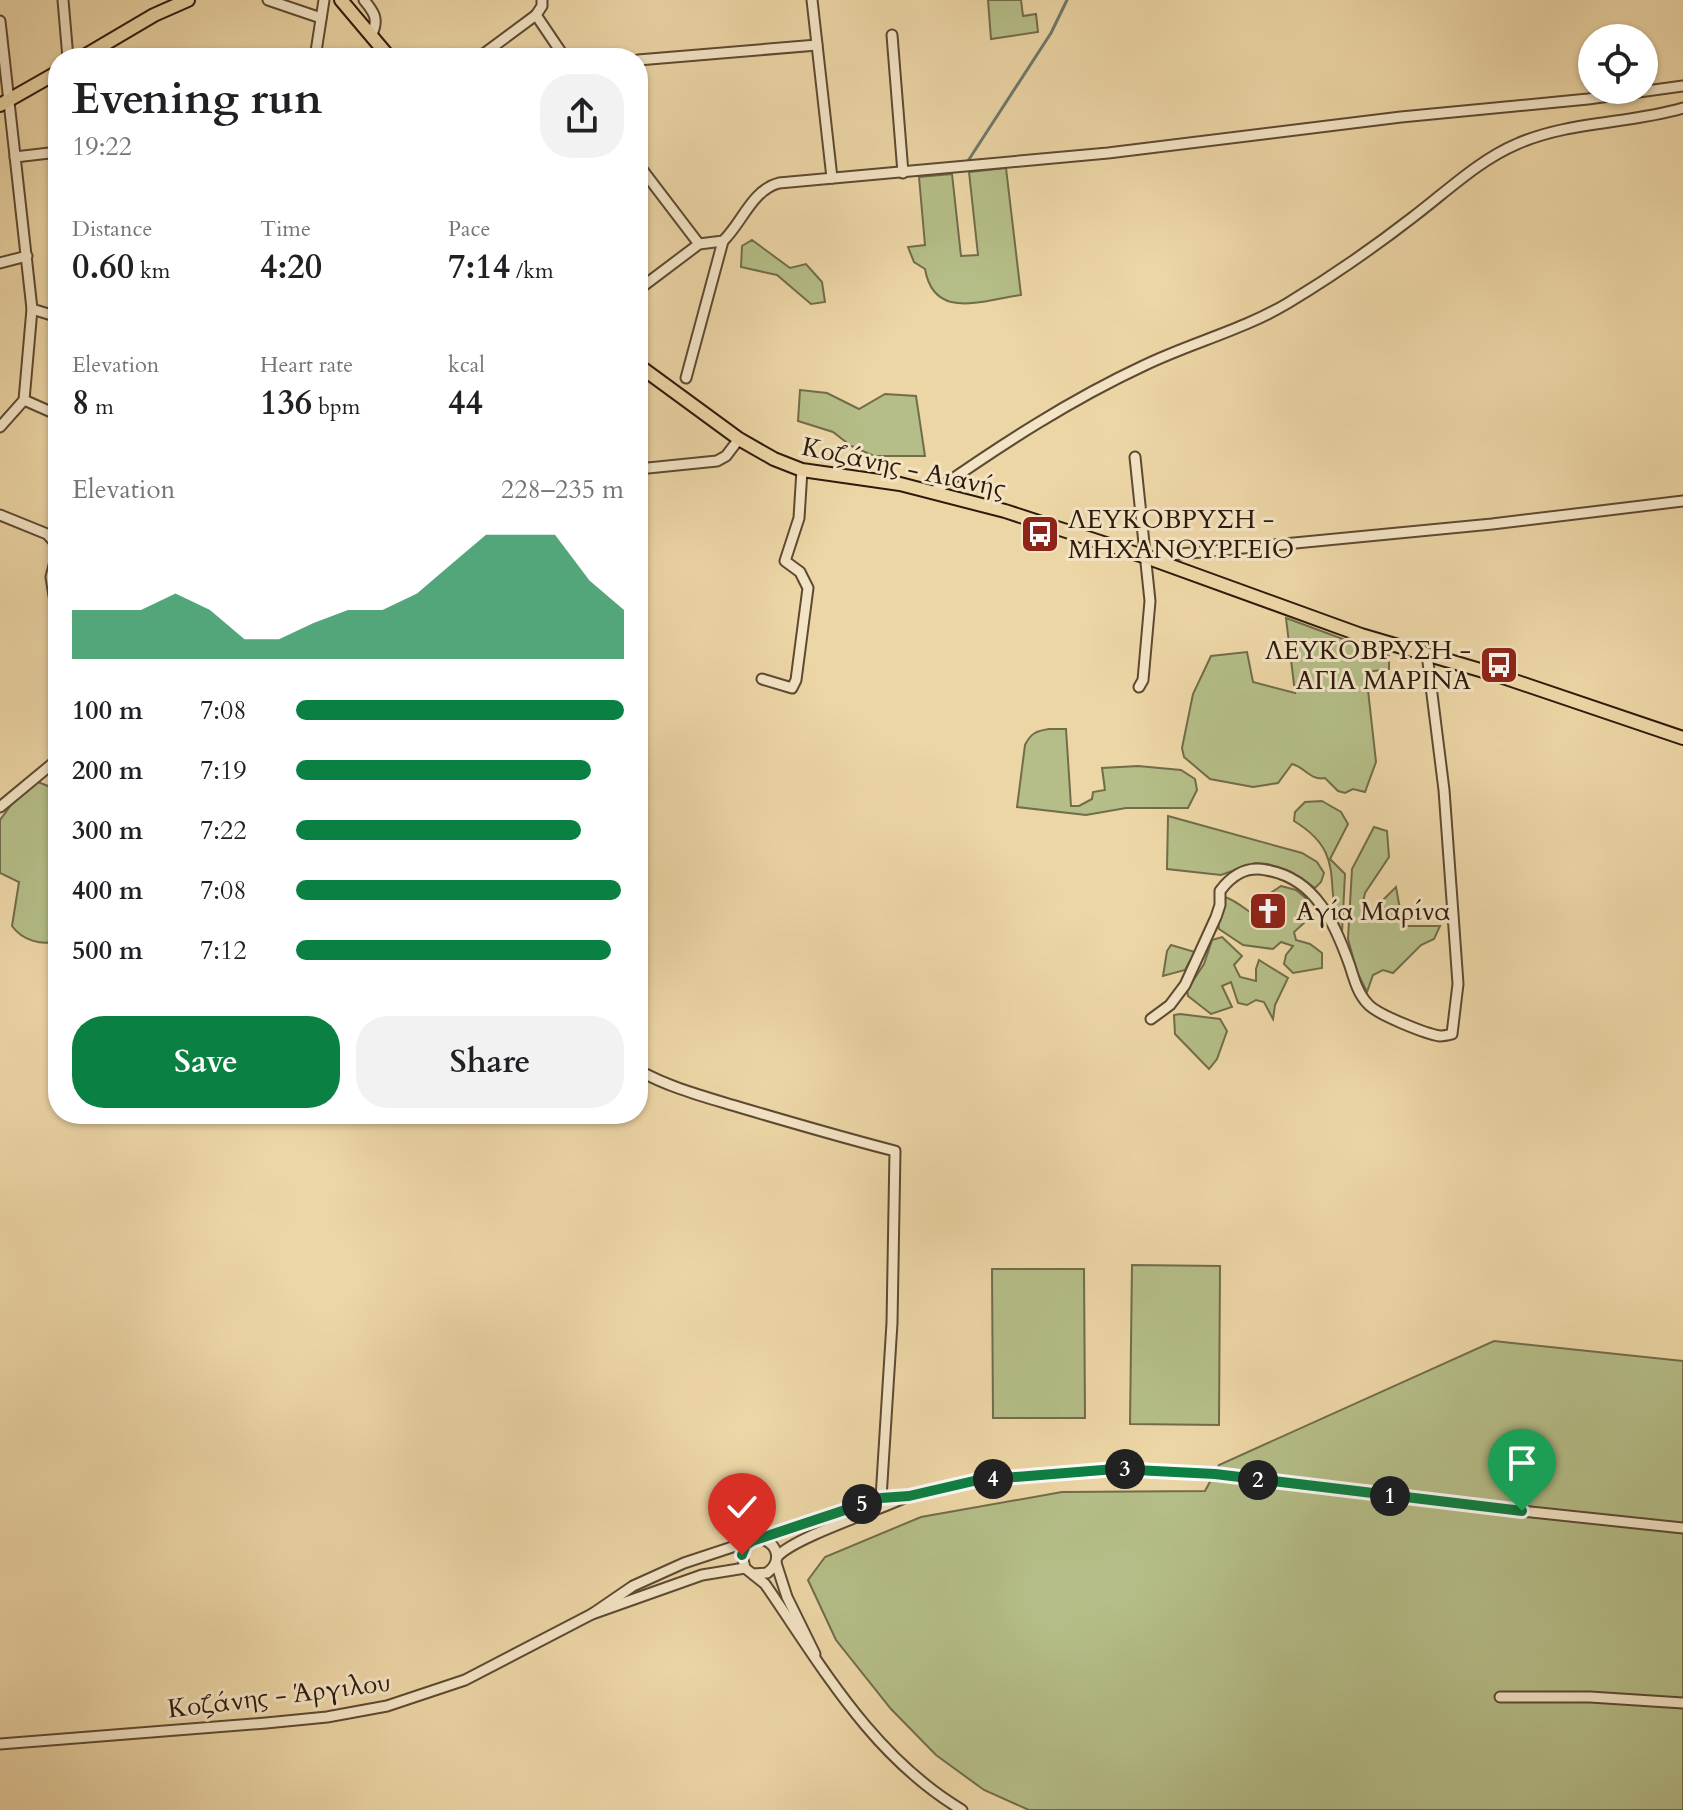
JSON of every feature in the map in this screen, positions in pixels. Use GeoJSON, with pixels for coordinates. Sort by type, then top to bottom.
{"type":"FeatureCollection","features":[{"type":"Feature","properties":{"kind":"main road"},"geometry":{"type":"LineString","coordinates":[[98,48],[154,15],[188,0]]}},
{"type":"Feature","properties":{"kind":"main road"},"geometry":{"type":"LineString","coordinates":[[341,0],[372,34],[380,48]]}},
{"type":"Feature","properties":{"kind":"main road"},"geometry":{"type":"LineString","coordinates":[[4,103],[48,78]]}},
{"type":"Feature","properties":{"kind":"main road","name":"Κοζάνης - Αιανής"},"geometry":{"type":"LineString","coordinates":[[648,372],[739,439],[774,459],[802,470],[935,491],[1005,511],[1146,557],[1339,627],[1544,690],[1683,738]]}},
{"type":"Feature","properties":{"kind":"street"},"geometry":{"type":"LineString","coordinates":[[63,0],[67,48]]}},
{"type":"Feature","properties":{"kind":"street"},"geometry":{"type":"LineString","coordinates":[[268,0],[321,18]]}},
{"type":"Feature","properties":{"kind":"street"},"geometry":{"type":"LineString","coordinates":[[316,48],[324,0]]}},
{"type":"Feature","properties":{"kind":"street"},"geometry":{"type":"LineString","coordinates":[[364,0],[373,5],[377,24],[372,34]]}},
{"type":"Feature","properties":{"kind":"street"},"geometry":{"type":"LineString","coordinates":[[491,48],[536,15],[542,0]]}},
{"type":"Feature","properties":{"kind":"street"},"geometry":{"type":"LineString","coordinates":[[812,0],[832,178]]}},
{"type":"Feature","properties":{"kind":"street"},"geometry":{"type":"LineString","coordinates":[[536,15],[558,48]]}},
{"type":"Feature","properties":{"kind":"street"},"geometry":{"type":"LineString","coordinates":[[0,21],[4,103],[15,157],[32,309],[24,400],[0,427]]}},
{"type":"Feature","properties":{"kind":"street"},"geometry":{"type":"LineString","coordinates":[[892,35],[903,173]]}},
{"type":"Feature","properties":{"kind":"street"},"geometry":{"type":"LineString","coordinates":[[648,59],[817,45]]}},
{"type":"Feature","properties":{"kind":"street"},"geometry":{"type":"LineString","coordinates":[[686,378],[723,241],[758,194],[768,186],[1108,153],[1683,86]]}},
{"type":"Feature","properties":{"kind":"street"},"geometry":{"type":"LineString","coordinates":[[935,491],[1055,413],[1124,375],[1260,318],[1289,302],[1377,244],[1444,192],[1516,144],[1556,132],[1640,119],[1683,108]]}},
{"type":"Feature","properties":{"kind":"street"},"geometry":{"type":"LineString","coordinates":[[15,157],[48,153]]}},
{"type":"Feature","properties":{"kind":"street"},"geometry":{"type":"LineString","coordinates":[[648,180],[699,244]]}},
{"type":"Feature","properties":{"kind":"street"},"geometry":{"type":"LineString","coordinates":[[648,282],[699,244],[723,241]]}},
{"type":"Feature","properties":{"kind":"street"},"geometry":{"type":"LineString","coordinates":[[0,263],[27,256]]}},
{"type":"Feature","properties":{"kind":"street"},"geometry":{"type":"LineString","coordinates":[[32,309],[48,314]]}},
{"type":"Feature","properties":{"kind":"street"},"geometry":{"type":"LineString","coordinates":[[24,400],[48,411]]}},
{"type":"Feature","properties":{"kind":"street"},"geometry":{"type":"LineString","coordinates":[[648,468],[717,461],[726,456],[739,439]]}},
{"type":"Feature","properties":{"kind":"street"},"geometry":{"type":"LineString","coordinates":[[1135,457],[1150,601],[1143,680],[1139,687]]}},
{"type":"Feature","properties":{"kind":"street"},"geometry":{"type":"LineString","coordinates":[[762,679],[792,688],[796,680],[808,588],[800,572],[785,561],[799,518],[802,470]]}},
{"type":"Feature","properties":{"kind":"street"},"geometry":{"type":"LineString","coordinates":[[1146,557],[1508,522],[1683,501]]}},
{"type":"Feature","properties":{"kind":"street"},"geometry":{"type":"LineString","coordinates":[[0,515],[48,535]]}},
{"type":"Feature","properties":{"kind":"street"},"geometry":{"type":"LineString","coordinates":[[1151,1019],[1170,1005],[1185,985],[1216,917],[1220,891],[1235,876],[1257,868],[1287,876],[1315,896],[1332,921],[1356,983],[1369,1006],[1378,1013],[1440,1036],[1452,1034],[1458,984],[1444,790],[1427,654]]}},
{"type":"Feature","properties":{"kind":"street"},"geometry":{"type":"LineString","coordinates":[[0,807],[48,767]]}},
{"type":"Feature","properties":{"kind":"street"},"geometry":{"type":"LineString","coordinates":[[648,1075],[711,1099],[895,1151],[892,1323],[881,1498]]}},
{"type":"Feature","properties":{"kind":"street","name":"Κοζάνης - Άργιλου"},"geometry":{"type":"LineString","coordinates":[[592,1614],[608,1601],[649,1578],[723,1549],[881,1498],[909,1496],[978,1480],[1085,1470],[1215,1474],[1683,1528]]}},
{"type":"Feature","properties":{"kind":"street","name":"Κοζάνης - Άργιλου"},"geometry":{"type":"LineString","coordinates":[[0,1744],[266,1723],[327,1717],[387,1706],[465,1680],[592,1614],[702,1575],[749,1571],[767,1573],[799,1542],[909,1496]]}},
{"type":"Feature","properties":{"kind":"street"},"geometry":{"type":"LineString","coordinates":[[760,1539],[774,1546],[787,1597],[820,1664]]}},
{"type":"Feature","properties":{"kind":"street"},"geometry":{"type":"LineString","coordinates":[[748,1543],[742,1555],[749,1571],[765,1584],[860,1722],[912,1775],[962,1810]]}},
{"type":"Feature","properties":{"kind":"street"},"geometry":{"type":"LineString","coordinates":[[1500,1697],[1579,1697],[1683,1703]]}},
{"type":"Feature","properties":{"kind":"green space"},"geometry":{"type":"Polygon","coordinates":[[[988,0],[1021,0],[1023,16],[1036,14],[1038,32],[991,39],[988,0]]]}},
{"type":"Feature","properties":{"kind":"green space"},"geometry":{"type":"Polygon","coordinates":[[[1006,168],[1021,295],[976,303],[949,301],[938,296],[930,285],[925,269],[914,262],[908,247],[925,245],[919,177],[952,174],[961,256],[978,255],[969,172],[1006,168]]]}},
{"type":"Feature","properties":{"kind":"green space"},"geometry":{"type":"Polygon","coordinates":[[[752,240],[790,268],[806,264],[822,282],[825,302],[811,304],[777,275],[741,267],[742,246],[752,240]]]}},
{"type":"Feature","properties":{"kind":"green space"},"geometry":{"type":"Polygon","coordinates":[[[800,390],[827,393],[859,409],[885,394],[916,396],[925,456],[874,456],[851,446],[833,432],[798,421],[800,390]]]}},
{"type":"Feature","properties":{"kind":"green space"},"geometry":{"type":"Polygon","coordinates":[[[1286,618],[1389,656],[1389,669],[1366,672],[1376,762],[1365,792],[1353,789],[1345,793],[1338,791],[1325,778],[1315,778],[1292,764],[1278,783],[1253,787],[1210,779],[1184,757],[1182,748],[1193,694],[1211,656],[1247,652],[1253,682],[1295,693],[1286,618]]]}},
{"type":"Feature","properties":{"kind":"green space"},"geometry":{"type":"Polygon","coordinates":[[[1066,729],[1071,806],[1079,806],[1092,799],[1093,792],[1105,790],[1102,768],[1138,766],[1181,770],[1195,779],[1197,790],[1188,808],[1126,808],[1086,815],[1017,807],[1025,745],[1034,733],[1066,729]]]}},
{"type":"Feature","properties":{"kind":"green space"},"geometry":{"type":"Polygon","coordinates":[[[38,782],[48,786],[48,942],[26,938],[12,926],[19,882],[0,873],[0,820],[11,805],[38,782]]]}},
{"type":"Feature","properties":{"kind":"green space"},"geometry":{"type":"Polygon","coordinates":[[[1322,801],[1341,812],[1348,824],[1330,859],[1345,874],[1342,933],[1336,916],[1328,859],[1322,846],[1294,821],[1295,812],[1305,802],[1322,801]]]}},
{"type":"Feature","properties":{"kind":"green space"},"geometry":{"type":"Polygon","coordinates":[[[1168,816],[1302,853],[1317,862],[1324,873],[1321,882],[1315,888],[1291,872],[1268,864],[1255,863],[1221,875],[1167,869],[1168,816]]]}},
{"type":"Feature","properties":{"kind":"green space"},"geometry":{"type":"Polygon","coordinates":[[[1374,827],[1387,831],[1389,857],[1365,893],[1361,912],[1365,918],[1396,887],[1403,926],[1440,926],[1434,939],[1421,945],[1393,973],[1383,970],[1373,975],[1367,992],[1357,972],[1348,939],[1352,869],[1374,827]]]}},
{"type":"Feature","properties":{"kind":"green space"},"geometry":{"type":"Polygon","coordinates":[[[1281,886],[1296,890],[1307,899],[1304,923],[1294,932],[1296,940],[1310,944],[1322,953],[1322,968],[1293,973],[1284,964],[1293,946],[1281,942],[1273,949],[1243,945],[1219,929],[1218,921],[1225,897],[1264,921],[1279,924],[1286,918],[1285,910],[1272,892],[1281,886]]]}},
{"type":"Feature","properties":{"kind":"green space"},"geometry":{"type":"Polygon","coordinates":[[[1222,937],[1242,956],[1234,965],[1240,977],[1256,981],[1259,960],[1288,978],[1275,1005],[1273,1019],[1264,1002],[1238,1003],[1231,982],[1222,986],[1232,1007],[1211,1014],[1188,996],[1187,990],[1204,964],[1212,940],[1222,937]]]}},
{"type":"Feature","properties":{"kind":"green space"},"geometry":{"type":"Polygon","coordinates":[[[1171,945],[1195,952],[1185,970],[1163,976],[1167,951],[1171,945]]]}},
{"type":"Feature","properties":{"kind":"green space"},"geometry":{"type":"Polygon","coordinates":[[[1174,1015],[1220,1019],[1227,1031],[1217,1059],[1209,1069],[1175,1034],[1174,1015]]]}},
{"type":"Feature","properties":{"kind":"green space"},"geometry":{"type":"Polygon","coordinates":[[[1132,1265],[1220,1266],[1219,1425],[1130,1424],[1132,1265]]]}},
{"type":"Feature","properties":{"kind":"green space"},"geometry":{"type":"Polygon","coordinates":[[[992,1269],[1084,1269],[1085,1418],[993,1418],[992,1269]]]}},
{"type":"Feature","properties":{"kind":"green space"},"geometry":{"type":"Polygon","coordinates":[[[1494,1341],[1683,1361],[1683,1810],[1029,1810],[984,1790],[936,1755],[891,1709],[836,1640],[808,1580],[825,1557],[921,1517],[1062,1492],[1205,1491],[1219,1465],[1494,1341]]]}},
{"type":"Feature","properties":{"kind":"waterway"},"geometry":{"type":"LineString","coordinates":[[966,164],[1051,33],[1067,0]]}},
{"type":"Feature","properties":{"kind":"place","name":"ΛΕΥΚΟΒΡΥΣΗ - ΜΗΧΑΝΟΥΡΓΕΙΟ"},"geometry":{"type":"Point","coordinates":[1040,534]}},
{"type":"Feature","properties":{"kind":"place","name":"ΛΕΥΚΟΒΡΥΣΗ - ΑΓΙΑ ΜΑΡΙΝΑ"},"geometry":{"type":"Point","coordinates":[1499,665]}},
{"type":"Feature","properties":{"kind":"place","name":"Αγία Μαρίνα"},"geometry":{"type":"Point","coordinates":[1268,911]}},
{"type":"Feature","properties":{"kind":"route"},"geometry":{"type":"LineString","coordinates":[[742,1555],[746,1545],[752,1541],[881,1498],[909,1496],[978,1480],[1085,1470],[1215,1474],[1522,1511]]}}]}
